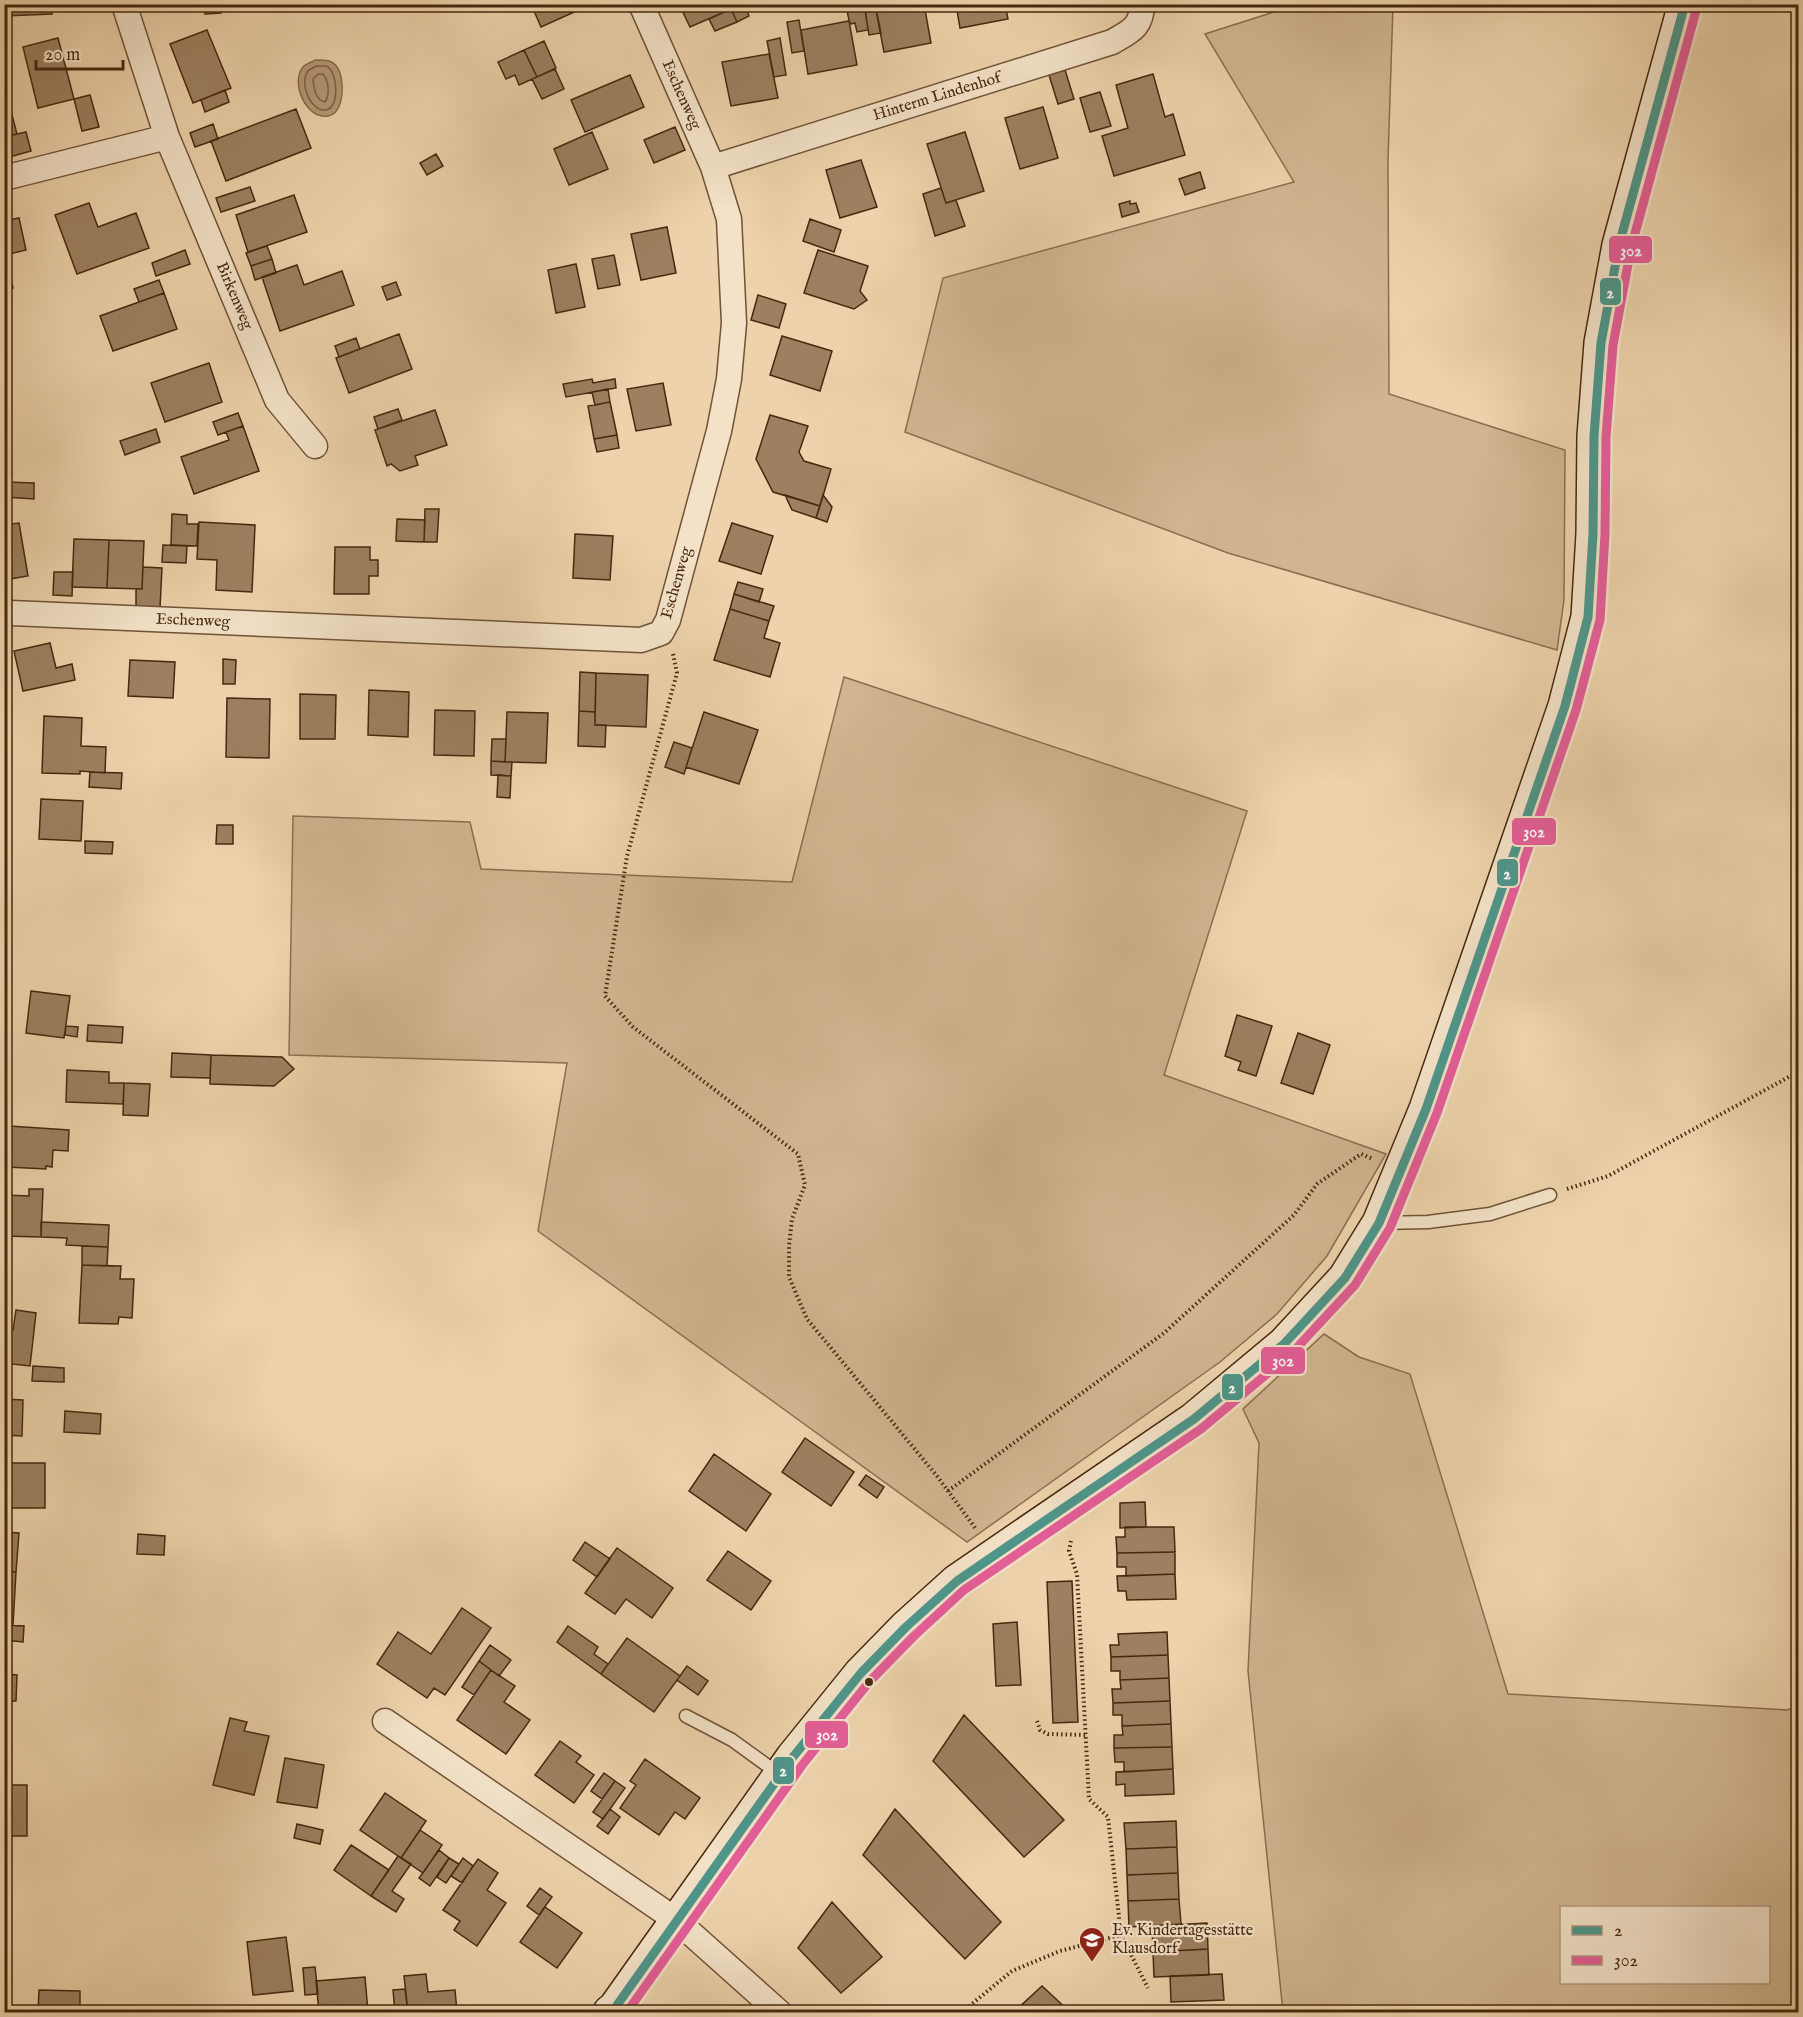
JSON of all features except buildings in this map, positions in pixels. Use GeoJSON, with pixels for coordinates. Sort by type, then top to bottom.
{"type":"FeatureCollection","features":[{"type":"Feature","properties":{"kind":"street","name":"Birkenweg"},"geometry":{"type":"LineString","coordinates":[[124,4],[168,136],[277,400],[315,446]]}},
{"type":"Feature","properties":{"kind":"street","name":"Eschenweg"},"geometry":{"type":"LineString","coordinates":[[4,614],[641,640],[661,633],[668,620],[719,431],[729,379],[734,323],[729,219],[713,167],[641,4]]}},
{"type":"Feature","properties":{"kind":"street","name":"Hinterm Lindenhof"},"geometry":{"type":"LineString","coordinates":[[713,167],[1112,42],[1132,31],[1140,21],[1142,4]]}},
{"type":"Feature","properties":{"kind":"street"},"geometry":{"type":"LineString","coordinates":[[610,2013],[793,1757],[861,1673],[906,1627],[957,1581],[1194,1419],[1284,1344],[1345,1278],[1379,1223],[1426,1109],[1565,706],[1588,617],[1593,534],[1594,436],[1601,343],[1619,245],[1685,4]]}},
{"type":"Feature","properties":{"kind":"street"},"geometry":{"type":"LineString","coordinates":[[4,178],[168,136]]}},
{"type":"Feature","properties":{"kind":"street"},"geometry":{"type":"LineString","coordinates":[[385,1721],[676,1920],[779,2013]]}},
{"type":"Feature","properties":{"kind":"lane"},"geometry":{"type":"LineString","coordinates":[[1379,1223],[1428,1222],[1490,1214],[1550,1195]]}},
{"type":"Feature","properties":{"kind":"lane"},"geometry":{"type":"LineString","coordinates":[[686,1716],[732,1740],[780,1775]]}},
{"type":"Feature","properties":{"kind":"path"},"geometry":{"type":"LineString","coordinates":[[661,633],[673,654],[676,673],[627,856],[605,996],[633,1027],[798,1154],[805,1185],[792,1219],[789,1277],[807,1319],[948,1491],[996,1556]]}},
{"type":"Feature","properties":{"kind":"path"},"geometry":{"type":"LineString","coordinates":[[1550,1195],[1608,1176],[1798,1072]]}},
{"type":"Feature","properties":{"kind":"path"},"geometry":{"type":"LineString","coordinates":[[948,1491],[1164,1333],[1294,1215],[1317,1184],[1361,1154],[1401,1171]]}},
{"type":"Feature","properties":{"kind":"path"},"geometry":{"type":"LineString","coordinates":[[1078,1499],[1070,1551],[1077,1574],[1089,1799],[1108,1817],[1121,1935],[1148,1988]]}},
{"type":"Feature","properties":{"kind":"path"},"geometry":{"type":"LineString","coordinates":[[1037,1721],[1040,1730],[1048,1734],[1086,1735]]}},
{"type":"Feature","properties":{"kind":"path"},"geometry":{"type":"LineString","coordinates":[[962,2013],[1012,1971],[1060,1951],[1121,1935]]}},
{"type":"Feature","properties":{"kind":"shaded area"},"geometry":{"type":"Polygon","coordinates":[[[1296,5],[1393,5],[1388,160],[1389,394],[1565,450],[1564,600],[1557,650],[1228,553],[905,432],[943,278],[1294,182],[1205,34],[1296,5]]]}},
{"type":"Feature","properties":{"kind":"shaded area"},"geometry":{"type":"Polygon","coordinates":[[[844,677],[1247,811],[1164,1075],[1386,1154],[1327,1256],[1277,1314],[1220,1362],[967,1542],[538,1231],[567,1063],[289,1055],[293,816],[470,822],[481,869],[792,882],[844,677]]]}},
{"type":"Feature","properties":{"kind":"shaded area"},"geometry":{"type":"Polygon","coordinates":[[[1324,1334],[1359,1357],[1410,1374],[1508,1694],[1787,1710],[1798,1706],[1798,2012],[1283,2012],[1248,1671],[1259,1443],[1243,1409],[1324,1334]]]}},
{"type":"Feature","properties":{"kind":"water"},"geometry":{"type":"Polygon","coordinates":[[[315,60],[327,60],[333,63],[340,72],[342,94],[340,102],[338,109],[328,116],[320,116],[313,112],[302,99],[299,90],[299,74],[303,67],[315,60]]]}},
{"type":"Feature","properties":{"kind":"transit line","name":"2"},"geometry":{"type":"LineString","coordinates":[[610,2012],[793,1757],[861,1673],[906,1627],[957,1581],[1194,1419],[1284,1344],[1345,1278],[1379,1223],[1426,1109],[1565,706],[1588,617],[1593,534],[1594,436],[1601,343],[1619,245],[1685,4]]}},
{"type":"Feature","properties":{"kind":"transit line","name":"302"},"geometry":{"type":"LineString","coordinates":[[627,2012],[803,1764],[870,1681],[964,1590],[1201,1429],[1292,1353],[1355,1285],[1390,1228],[1437,1113],[1576,710],[1600,620],[1605,534],[1606,437],[1613,345],[1631,248],[1697,7]]}},
{"type":"Feature","properties":{"kind":"place","name":"Ev. Kindertagesstätte Klausdorf"},"geometry":{"type":"Point","coordinates":[1092,1963]}}]}
